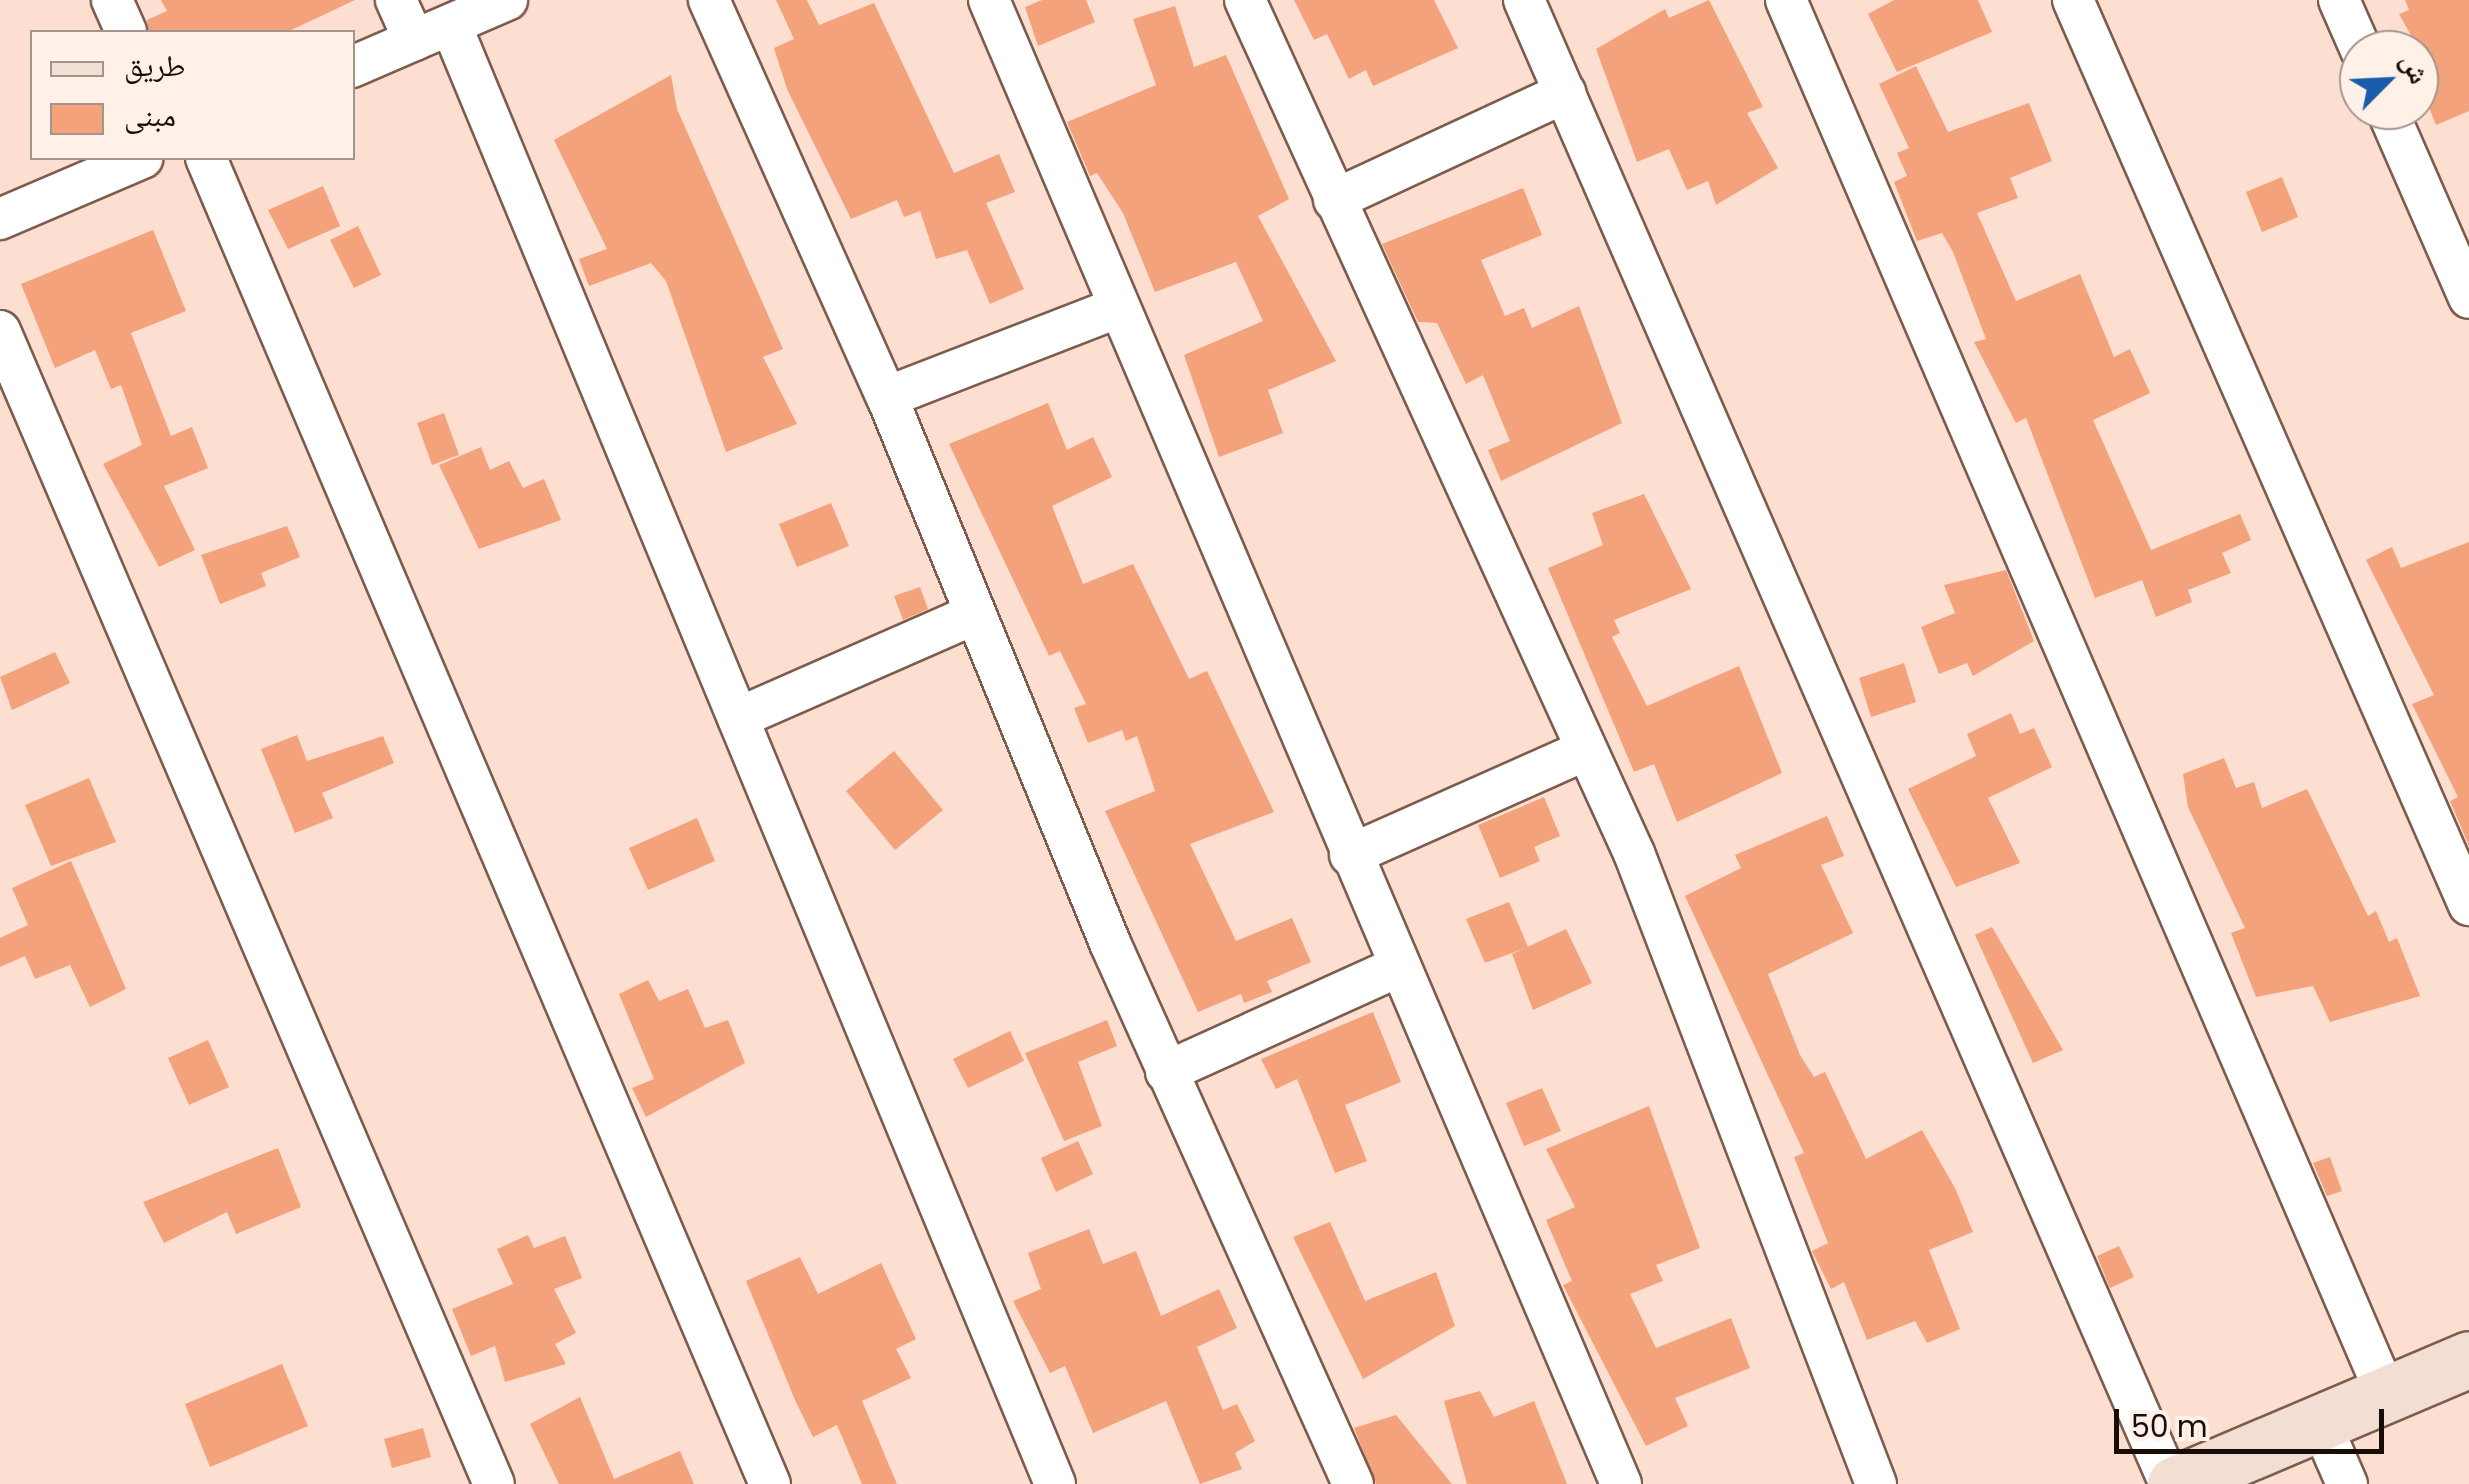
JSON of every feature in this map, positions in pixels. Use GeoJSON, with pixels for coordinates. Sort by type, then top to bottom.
{"type":"FeatureCollection","features":[{"type":"Feature","properties":{"kind":"street"},"geometry":{"type":"LineString","coordinates":[[112,0],[125,30]]}},
{"type":"Feature","properties":{"kind":"street"},"geometry":{"type":"LineString","coordinates":[[396,0],[414,40]]}},
{"type":"Feature","properties":{"kind":"street"},"geometry":{"type":"LineString","coordinates":[[355,66],[508,0]]}},
{"type":"Feature","properties":{"kind":"street"},"geometry":{"type":"LineString","coordinates":[[709,0],[887,397],[1166,1072],[1352,1484]]}},
{"type":"Feature","properties":{"kind":"street"},"geometry":{"type":"LineString","coordinates":[[989,0],[1116,308],[1620,1484]]}},
{"type":"Feature","properties":{"kind":"street"},"geometry":{"type":"LineString","coordinates":[[1245,0],[1584,751],[1634,853],[1876,1484]]}},
{"type":"Feature","properties":{"kind":"street"},"geometry":{"type":"LineString","coordinates":[[1524,0],[2172,1484],[2469,1359]]}},
{"type":"Feature","properties":{"kind":"street"},"geometry":{"type":"LineString","coordinates":[[2073,0],[2469,904]]}},
{"type":"Feature","properties":{"kind":"street"},"geometry":{"type":"LineString","coordinates":[[2340,0],[2353,30]]}},
{"type":"Feature","properties":{"kind":"street"},"geometry":{"type":"LineString","coordinates":[[1792,2],[2386,1394]]}},
{"type":"Feature","properties":{"kind":"street"},"geometry":{"type":"LineString","coordinates":[[451,24],[1056,1484]]}},
{"type":"Feature","properties":{"kind":"street"},"geometry":{"type":"LineString","coordinates":[[1334,200],[1565,93]]}},
{"type":"Feature","properties":{"kind":"street"},"geometry":{"type":"LineString","coordinates":[[2396,130],[2469,298]]}},
{"type":"Feature","properties":{"kind":"street"},"geometry":{"type":"LineString","coordinates":[[0,219],[137,160]]}},
{"type":"Feature","properties":{"kind":"street"},"geometry":{"type":"LineString","coordinates":[[207,160],[770,1484]]}},
{"type":"Feature","properties":{"kind":"street"},"geometry":{"type":"LineString","coordinates":[[887,397],[1116,308]]}},
{"type":"Feature","properties":{"kind":"street"},"geometry":{"type":"LineString","coordinates":[[0,330],[494,1484]]}},
{"type":"Feature","properties":{"kind":"street"},"geometry":{"type":"LineString","coordinates":[[738,718],[975,614]]}},
{"type":"Feature","properties":{"kind":"street"},"geometry":{"type":"LineString","coordinates":[[1350,855],[1584,751]]}},
{"type":"Feature","properties":{"kind":"street"},"geometry":{"type":"LineString","coordinates":[[1166,1072],[1398,966]]}},
{"type":"Feature","properties":{"kind":"street"},"geometry":{"type":"LineString","coordinates":[[2320,1422],[2347,1484]]}},
{"type":"Feature","properties":{"kind":"building"},"geometry":{"type":"Polygon","coordinates":[[[161,0],[355,0],[291,30],[149,30],[147,20],[167,11],[161,0]]]}},
{"type":"Feature","properties":{"kind":"building"},"geometry":{"type":"Polygon","coordinates":[[[776,0],[807,0],[819,25],[874,3],[954,173],[999,154],[1015,192],[986,203],[1024,289],[990,304],[967,250],[936,259],[920,211],[904,217],[897,200],[851,219],[787,89],[774,48],[794,39],[776,0]]]}},
{"type":"Feature","properties":{"kind":"building"},"geometry":{"type":"Polygon","coordinates":[[[1042,0],[1086,0],[1095,22],[1038,46],[1025,7],[1042,0]]]}},
{"type":"Feature","properties":{"kind":"building"},"geometry":{"type":"Polygon","coordinates":[[[1294,0],[1434,0],[1458,48],[1373,86],[1366,70],[1349,79],[1327,34],[1314,40],[1294,0]]]}},
{"type":"Feature","properties":{"kind":"building"},"geometry":{"type":"Polygon","coordinates":[[[1709,0],[1763,107],[1747,113],[1778,168],[1716,205],[1708,181],[1687,190],[1669,149],[1637,162],[1596,49],[1665,9],[1669,18],[1709,0]]]}},
{"type":"Feature","properties":{"kind":"building"},"geometry":{"type":"Polygon","coordinates":[[[1894,0],[1978,0],[1992,32],[1897,72],[1868,14],[1894,0]]]}},
{"type":"Feature","properties":{"kind":"building"},"geometry":{"type":"Polygon","coordinates":[[[2405,0],[2469,0],[2469,111],[2439,124],[2439,30],[2408,30],[2399,14],[2409,10],[2405,0]]]}},
{"type":"Feature","properties":{"kind":"building"},"geometry":{"type":"Polygon","coordinates":[[[1175,6],[1194,67],[1226,55],[1289,199],[1258,216],[1336,361],[1268,390],[1283,433],[1219,457],[1184,355],[1263,321],[1236,262],[1155,292],[1123,213],[1097,173],[1090,176],[1067,122],[1156,85],[1133,19],[1175,6]]]}},
{"type":"Feature","properties":{"kind":"building"},"geometry":{"type":"Polygon","coordinates":[[[1916,66],[1948,132],[2029,103],[2052,161],[2010,178],[2018,198],[1977,213],[2016,301],[2080,274],[2114,357],[2130,349],[2150,393],[2093,420],[2151,550],[2240,514],[2251,540],[2222,553],[2231,573],[2188,590],[2192,602],[2156,617],[2142,580],[2095,598],[2026,418],[2016,423],[1974,342],[1986,339],[1953,252],[1942,233],[1917,241],[1894,182],[1907,176],[1897,153],[1909,148],[1879,84],[1916,66]]]}},
{"type":"Feature","properties":{"kind":"building"},"geometry":{"type":"Polygon","coordinates":[[[671,75],[677,109],[783,349],[763,357],[797,424],[726,452],[666,281],[651,263],[589,286],[579,259],[607,249],[554,140],[671,75]]]}},
{"type":"Feature","properties":{"kind":"building"},"geometry":{"type":"Polygon","coordinates":[[[2282,177],[2298,217],[2262,232],[2246,192],[2282,177]]]}},
{"type":"Feature","properties":{"kind":"building"},"geometry":{"type":"Polygon","coordinates":[[[323,186],[340,226],[288,249],[268,210],[323,186]]]}},
{"type":"Feature","properties":{"kind":"building"},"geometry":{"type":"Polygon","coordinates":[[[1523,188],[1542,235],[1481,260],[1505,316],[1524,308],[1532,328],[1579,306],[1622,423],[1501,481],[1488,450],[1510,441],[1483,375],[1466,384],[1437,323],[1418,322],[1382,244],[1523,188]]]}},
{"type":"Feature","properties":{"kind":"building"},"geometry":{"type":"Polygon","coordinates":[[[358,226],[381,275],[354,288],[330,240],[358,226]]]}},
{"type":"Feature","properties":{"kind":"building"},"geometry":{"type":"Polygon","coordinates":[[[153,230],[186,311],[131,333],[171,436],[192,427],[208,468],[164,486],[195,550],[159,567],[103,464],[142,445],[121,385],[111,389],[95,350],[55,368],[21,284],[153,230]]]}},
{"type":"Feature","properties":{"kind":"building"},"geometry":{"type":"Polygon","coordinates":[[[1048,403],[1067,450],[1093,437],[1112,477],[1052,506],[1083,584],[1133,564],[1189,679],[1207,671],[1274,812],[1190,844],[1236,941],[1292,918],[1311,962],[1267,981],[1272,992],[1244,1003],[1241,994],[1198,1012],[1105,811],[1155,791],[1137,736],[1126,741],[1122,730],[1088,743],[1074,708],[1086,704],[1060,651],[1049,656],[949,444],[1048,403]]]}},
{"type":"Feature","properties":{"kind":"building"},"geometry":{"type":"Polygon","coordinates":[[[444,413],[459,455],[432,465],[417,423],[444,413]]]}},
{"type":"Feature","properties":{"kind":"building"},"geometry":{"type":"Polygon","coordinates":[[[481,447],[490,470],[509,461],[523,488],[544,479],[561,520],[479,549],[439,465],[481,447]]]}},
{"type":"Feature","properties":{"kind":"building"},"geometry":{"type":"Polygon","coordinates":[[[1644,494],[1691,589],[1614,620],[1620,633],[1612,637],[1647,706],[1739,666],[1782,773],[1677,822],[1654,764],[1634,772],[1548,568],[1603,545],[1592,513],[1644,494]]]}},
{"type":"Feature","properties":{"kind":"building"},"geometry":{"type":"Polygon","coordinates":[[[831,503],[849,546],[797,567],[779,524],[831,503]]]}},
{"type":"Feature","properties":{"kind":"building"},"geometry":{"type":"Polygon","coordinates":[[[287,526],[300,557],[261,573],[266,586],[220,604],[201,555],[287,526]]]}},
{"type":"Feature","properties":{"kind":"building"},"geometry":{"type":"Polygon","coordinates":[[[2469,542],[2469,846],[2450,801],[2458,797],[2412,704],[2434,695],[2366,560],[2392,547],[2401,568],[2469,542]]]}},
{"type":"Feature","properties":{"kind":"building"},"geometry":{"type":"Polygon","coordinates":[[[2006,570],[2034,641],[1973,676],[1967,663],[1939,674],[1921,627],[1955,613],[1944,585],[2006,570]]]}},
{"type":"Feature","properties":{"kind":"building"},"geometry":{"type":"Polygon","coordinates":[[[920,587],[928,609],[903,620],[894,596],[920,587]]]}},
{"type":"Feature","properties":{"kind":"building"},"geometry":{"type":"Polygon","coordinates":[[[55,652],[70,683],[12,710],[0,677],[55,652]]]}},
{"type":"Feature","properties":{"kind":"building"},"geometry":{"type":"Polygon","coordinates":[[[1904,663],[1916,702],[1871,717],[1859,678],[1904,663]]]}},
{"type":"Feature","properties":{"kind":"building"},"geometry":{"type":"Polygon","coordinates":[[[2011,713],[2020,734],[2034,728],[2052,767],[1988,798],[2020,863],[1956,887],[1908,789],[1976,756],[1967,734],[2011,713]]]}},
{"type":"Feature","properties":{"kind":"building"},"geometry":{"type":"Polygon","coordinates":[[[297,735],[307,761],[383,736],[394,763],[322,793],[333,818],[295,833],[261,749],[297,735]]]}},
{"type":"Feature","properties":{"kind":"building"},"geometry":{"type":"Polygon","coordinates":[[[894,751],[943,810],[895,850],[846,791],[894,751]]]}},
{"type":"Feature","properties":{"kind":"building"},"geometry":{"type":"Polygon","coordinates":[[[2224,758],[2236,788],[2254,782],[2262,808],[2307,789],[2368,916],[2376,911],[2389,942],[2397,938],[2420,996],[2330,1022],[2313,986],[2256,997],[2231,933],[2245,928],[2188,807],[2183,774],[2224,758]]]}},
{"type":"Feature","properties":{"kind":"building"},"geometry":{"type":"Polygon","coordinates":[[[89,778],[116,842],[51,866],[25,805],[89,778]]]}},
{"type":"Feature","properties":{"kind":"building"},"geometry":{"type":"Polygon","coordinates":[[[1544,797],[1560,836],[1534,847],[1540,861],[1500,878],[1478,825],[1544,797]]]}},
{"type":"Feature","properties":{"kind":"building"},"geometry":{"type":"Polygon","coordinates":[[[1827,816],[1844,856],[1821,865],[1853,933],[1768,974],[1800,1055],[1814,1077],[1825,1072],[1866,1159],[1922,1130],[1956,1190],[1973,1232],[1929,1250],[1960,1329],[1927,1343],[1915,1321],[1867,1340],[1844,1282],[1831,1289],[1812,1251],[1828,1243],[1794,1157],[1804,1153],[1685,896],[1741,868],[1735,855],[1827,816]]]}},
{"type":"Feature","properties":{"kind":"building"},"geometry":{"type":"Polygon","coordinates":[[[697,818],[715,861],[648,890],[629,848],[697,818]]]}},
{"type":"Feature","properties":{"kind":"building"},"geometry":{"type":"Polygon","coordinates":[[[71,861],[126,989],[90,1007],[70,965],[35,979],[25,956],[0,967],[0,938],[28,925],[12,888],[71,861]]]}},
{"type":"Feature","properties":{"kind":"building"},"geometry":{"type":"Polygon","coordinates":[[[1509,902],[1528,947],[1485,963],[1466,919],[1509,902]]]}},
{"type":"Feature","properties":{"kind":"building"},"geometry":{"type":"Polygon","coordinates":[[[1992,927],[2063,1050],[2033,1063],[1975,935],[1992,927]]]}},
{"type":"Feature","properties":{"kind":"building"},"geometry":{"type":"Polygon","coordinates":[[[1566,929],[1592,983],[1533,1010],[1512,954],[1566,929]]]}},
{"type":"Feature","properties":{"kind":"building"},"geometry":{"type":"Polygon","coordinates":[[[648,980],[659,1001],[688,989],[705,1028],[728,1020],[745,1063],[646,1117],[632,1088],[654,1079],[619,994],[648,980]]]}},
{"type":"Feature","properties":{"kind":"building"},"geometry":{"type":"Polygon","coordinates":[[[1373,1012],[1401,1082],[1345,1105],[1367,1161],[1335,1173],[1297,1079],[1276,1089],[1261,1059],[1373,1012]]]}},
{"type":"Feature","properties":{"kind":"building"},"geometry":{"type":"Polygon","coordinates":[[[1107,1020],[1117,1046],[1078,1062],[1102,1126],[1064,1141],[1025,1053],[1107,1020]]]}},
{"type":"Feature","properties":{"kind":"building"},"geometry":{"type":"Polygon","coordinates":[[[1010,1031],[1024,1061],[968,1088],[953,1059],[1010,1031]]]}},
{"type":"Feature","properties":{"kind":"building"},"geometry":{"type":"Polygon","coordinates":[[[208,1040],[229,1087],[189,1105],[168,1058],[208,1040]]]}},
{"type":"Feature","properties":{"kind":"building"},"geometry":{"type":"Polygon","coordinates":[[[1542,1088],[1561,1131],[1524,1146],[1506,1103],[1542,1088]]]}},
{"type":"Feature","properties":{"kind":"building"},"geometry":{"type":"Polygon","coordinates":[[[1649,1106],[1700,1248],[1656,1265],[1663,1281],[1630,1294],[1656,1348],[1731,1318],[1750,1368],[1675,1398],[1688,1426],[1646,1446],[1563,1285],[1572,1281],[1546,1220],[1575,1207],[1546,1149],[1649,1106]]]}},
{"type":"Feature","properties":{"kind":"building"},"geometry":{"type":"Polygon","coordinates":[[[1078,1141],[1093,1174],[1056,1192],[1041,1158],[1078,1141]]]}},
{"type":"Feature","properties":{"kind":"building"},"geometry":{"type":"Polygon","coordinates":[[[278,1148],[301,1207],[236,1234],[227,1212],[164,1243],[143,1202],[278,1148]]]}},
{"type":"Feature","properties":{"kind":"building"},"geometry":{"type":"Polygon","coordinates":[[[2330,1157],[2342,1191],[2327,1196],[2313,1163],[2330,1157]]]}},
{"type":"Feature","properties":{"kind":"building"},"geometry":{"type":"Polygon","coordinates":[[[1330,1222],[1365,1301],[1436,1272],[1455,1326],[1363,1379],[1293,1237],[1330,1222]]]}},
{"type":"Feature","properties":{"kind":"building"},"geometry":{"type":"Polygon","coordinates":[[[1089,1229],[1103,1264],[1136,1251],[1161,1316],[1219,1289],[1237,1328],[1197,1347],[1223,1410],[1237,1404],[1255,1441],[1235,1453],[1242,1469],[1200,1484],[1166,1401],[1093,1433],[1065,1366],[1050,1373],[1013,1301],[1041,1289],[1028,1253],[1089,1229]]]}},
{"type":"Feature","properties":{"kind":"building"},"geometry":{"type":"Polygon","coordinates":[[[528,1235],[534,1248],[565,1236],[582,1278],[554,1289],[576,1333],[555,1344],[566,1364],[505,1382],[495,1346],[471,1356],[452,1309],[513,1284],[497,1249],[528,1235]]]}},
{"type":"Feature","properties":{"kind":"building"},"geometry":{"type":"Polygon","coordinates":[[[2119,1246],[2134,1277],[2110,1288],[2097,1256],[2119,1246]]]}},
{"type":"Feature","properties":{"kind":"building"},"geometry":{"type":"Polygon","coordinates":[[[800,1257],[818,1294],[881,1263],[916,1339],[896,1349],[911,1378],[862,1401],[897,1484],[862,1484],[837,1425],[813,1437],[795,1400],[746,1281],[800,1257]]]}},
{"type":"Feature","properties":{"kind":"building"},"geometry":{"type":"Polygon","coordinates":[[[282,1364],[308,1426],[210,1467],[185,1404],[282,1364]]]}},
{"type":"Feature","properties":{"kind":"building"},"geometry":{"type":"Polygon","coordinates":[[[1480,1391],[1494,1417],[1534,1401],[1567,1484],[1467,1484],[1444,1401],[1480,1391]]]}},
{"type":"Feature","properties":{"kind":"building"},"geometry":{"type":"Polygon","coordinates":[[[580,1397],[614,1479],[680,1451],[694,1484],[559,1484],[530,1424],[580,1397]]]}},
{"type":"Feature","properties":{"kind":"building"},"geometry":{"type":"Polygon","coordinates":[[[1396,1415],[1452,1484],[1376,1484],[1354,1428],[1396,1415]]]}},
{"type":"Feature","properties":{"kind":"building"},"geometry":{"type":"Polygon","coordinates":[[[423,1428],[431,1457],[392,1468],[384,1439],[423,1428]]]}}]}
